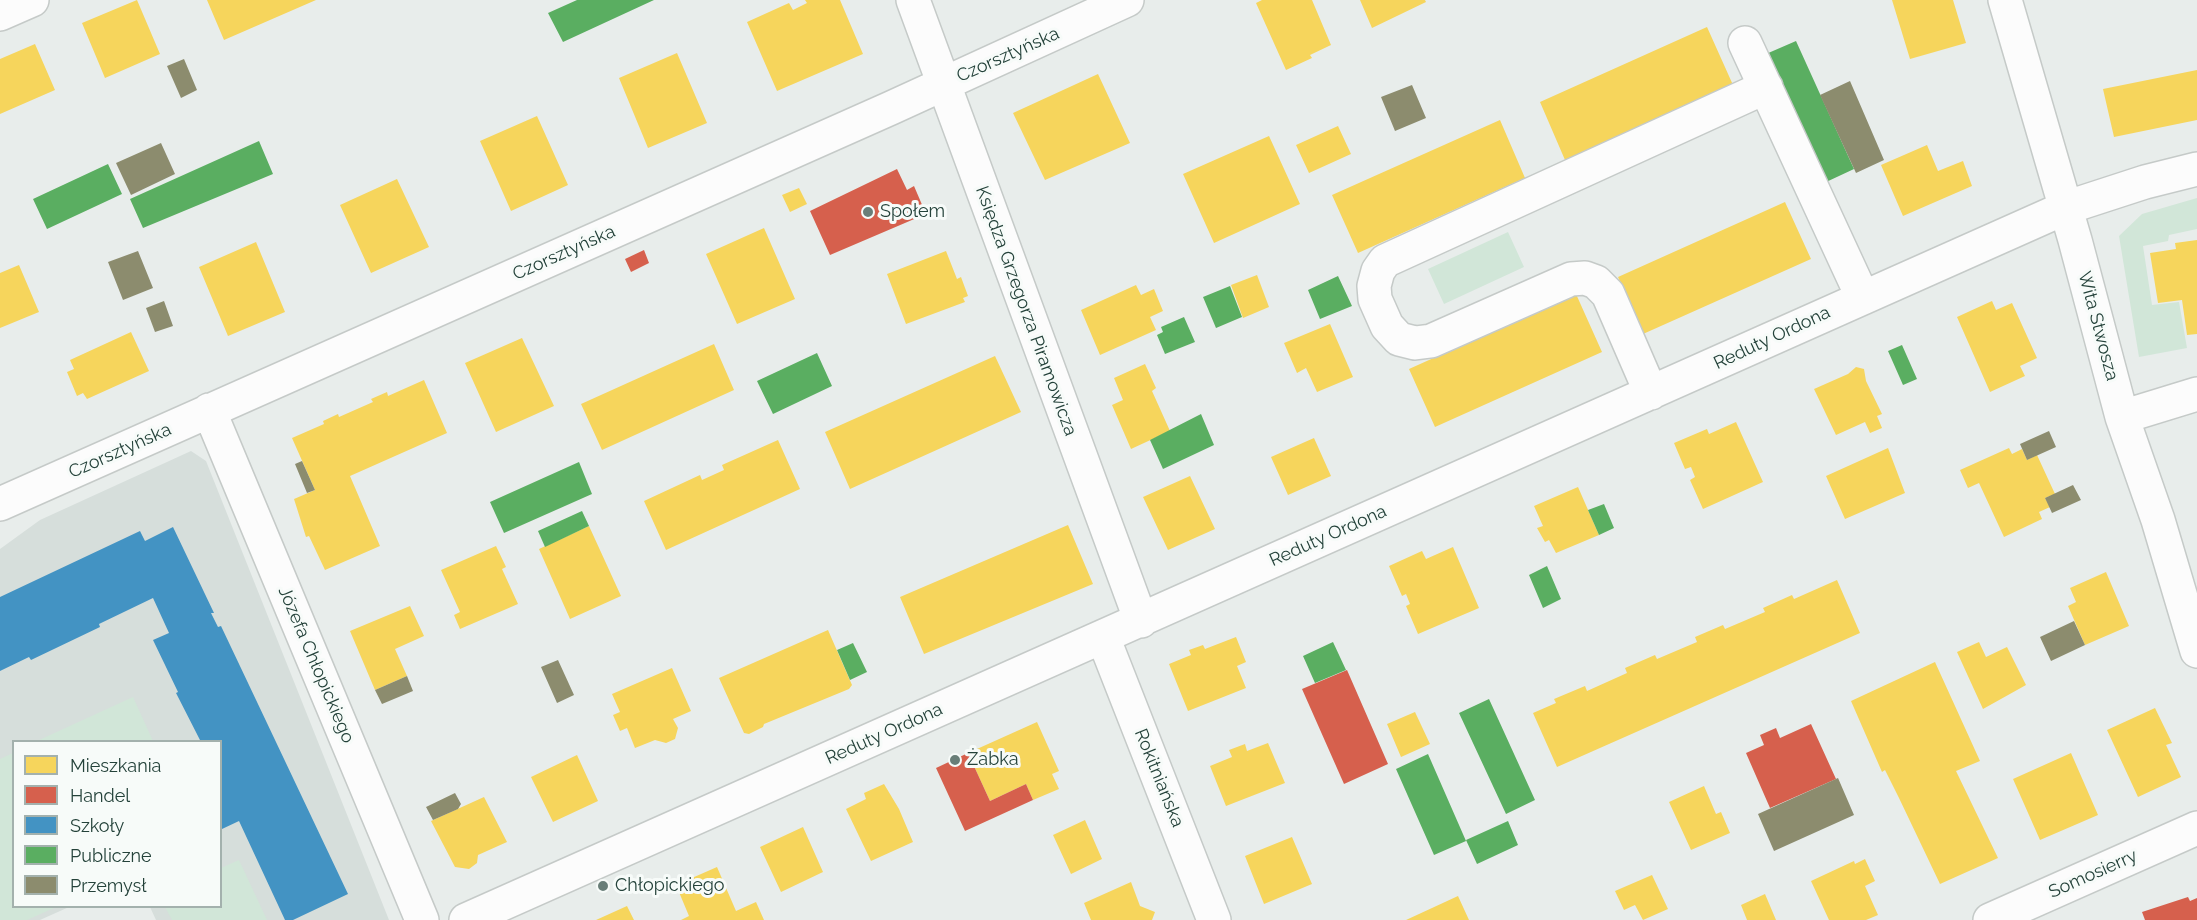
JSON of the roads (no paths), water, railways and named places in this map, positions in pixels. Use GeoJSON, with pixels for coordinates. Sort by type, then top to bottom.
{"type":"FeatureCollection","features":[{"type":"Feature","properties":{"kind":"street"},"geometry":{"type":"LineString","coordinates":[[0,14],[32,0]]}},
{"type":"Feature","properties":{"kind":"street","name":"Księdza Grzegorza Piramowicza"},"geometry":{"type":"LineString","coordinates":[[913,0],[1141,621]]}},
{"type":"Feature","properties":{"kind":"street","name":"Czorsztyńska"},"geometry":{"type":"LineString","coordinates":[[0,503],[944,84],[1127,0]]}},
{"type":"Feature","properties":{"kind":"street","name":"Wita Stwosza"},"geometry":{"type":"LineString","coordinates":[[2005,0],[2122,417],[2158,520],[2197,651]]}},
{"type":"Feature","properties":{"kind":"street"},"geometry":{"type":"LineString","coordinates":[[1745,43],[1862,296]]}},
{"type":"Feature","properties":{"kind":"street"},"geometry":{"type":"LineString","coordinates":[[1651,393],[1608,294],[1596,282],[1585,278],[1571,279],[1431,341],[1415,343],[1399,339],[1387,326],[1375,299],[1374,286],[1378,271],[1385,261],[1766,87]]}},
{"type":"Feature","properties":{"kind":"street","name":"Reduty Ordona"},"geometry":{"type":"LineString","coordinates":[[466,920],[1141,621],[1862,296],[2065,208],[2145,182],[2197,169]]}},
{"type":"Feature","properties":{"kind":"street"},"geometry":{"type":"LineString","coordinates":[[2122,417],[2197,394]]}},
{"type":"Feature","properties":{"kind":"street","name":"Józefa Chłopickiego"},"geometry":{"type":"LineString","coordinates":[[209,411],[422,920]]}},
{"type":"Feature","properties":{"kind":"street","name":"Rokitniańska"},"geometry":{"type":"LineString","coordinates":[[1103,637],[1214,920]]}},
{"type":"Feature","properties":{"kind":"street","name":"Somosierry"},"geometry":{"type":"LineString","coordinates":[[2003,917],[2197,828]]}},
{"type":"Feature","properties":{"kind":"place","name":"Społem"},"geometry":{"type":"Point","coordinates":[868,212]}},
{"type":"Feature","properties":{"kind":"place","name":"Żabka"},"geometry":{"type":"Point","coordinates":[955,760]}},
{"type":"Feature","properties":{"kind":"place","name":"Chłopickiego"},"geometry":{"type":"Point","coordinates":[603,886]}}]}
